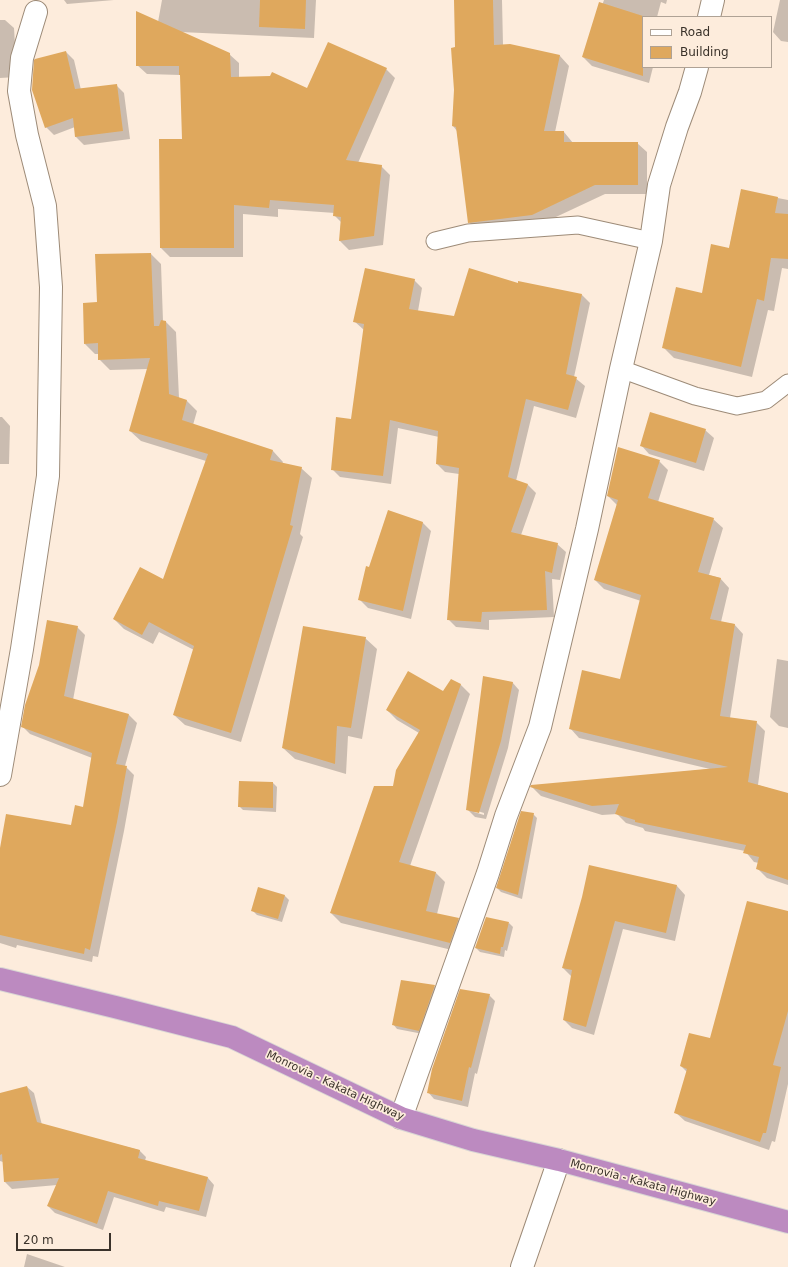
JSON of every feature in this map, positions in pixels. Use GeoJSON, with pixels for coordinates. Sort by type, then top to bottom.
{"type":"FeatureCollection","features":[{"type":"Feature","properties":{"kind":"highway","name":"Monrovia - Kakata Highway"},"geometry":{"type":"LineString","coordinates":[[0,979],[232,1037],[401,1118],[474,1140],[559,1160],[788,1222]]}},
{"type":"Feature","properties":{"kind":"street"},"geometry":{"type":"LineString","coordinates":[[709,16],[713,0]]}},
{"type":"Feature","properties":{"kind":"street"},"geometry":{"type":"LineString","coordinates":[[0,775],[22,649],[48,476],[51,287],[45,206],[27,135],[19,91],[22,58],[36,12]]}},
{"type":"Feature","properties":{"kind":"street"},"geometry":{"type":"LineString","coordinates":[[401,1118],[488,873],[506,816],[540,728],[587,529],[621,369],[651,241],[659,185],[697,68]]}},
{"type":"Feature","properties":{"kind":"street"},"geometry":{"type":"LineString","coordinates":[[522,1267],[559,1160]]}},
{"type":"Feature","properties":{"kind":"lane"},"geometry":{"type":"LineString","coordinates":[[435,241],[468,233],[578,225],[651,241]]}},
{"type":"Feature","properties":{"kind":"lane"},"geometry":{"type":"LineString","coordinates":[[621,369],[695,396],[737,406],[766,400],[788,383]]}},
{"type":"Feature","properties":{"kind":"building"},"geometry":{"type":"Polygon","coordinates":[[[260,0],[306,0],[305,29],[259,27],[260,0]]]}},
{"type":"Feature","properties":{"kind":"building"},"geometry":{"type":"Polygon","coordinates":[[[454,0],[493,0],[494,45],[510,44],[560,55],[544,131],[564,131],[564,142],[638,142],[638,185],[595,185],[532,215],[468,223],[456,127],[452,126],[454,90],[451,48],[455,47],[454,0]]]}},
{"type":"Feature","properties":{"kind":"building"},"geometry":{"type":"Polygon","coordinates":[[[599,2],[643,16],[643,76],[582,57],[599,2]]]}},
{"type":"Feature","properties":{"kind":"building"},"geometry":{"type":"Polygon","coordinates":[[[136,11],[230,53],[231,77],[270,76],[272,72],[307,88],[328,42],[387,68],[346,160],[382,165],[374,236],[339,241],[341,217],[333,216],[334,205],[270,200],[269,208],[234,205],[234,248],[160,248],[159,139],[182,139],[180,75],[179,66],[136,66],[136,11]]]}},
{"type":"Feature","properties":{"kind":"building"},"geometry":{"type":"Polygon","coordinates":[[[66,51],[75,89],[117,84],[123,131],[75,137],[73,118],[45,128],[32,90],[34,60],[66,51]]]}},
{"type":"Feature","properties":{"kind":"building"},"geometry":{"type":"Polygon","coordinates":[[[741,189],[778,197],[775,213],[788,214],[788,259],[771,258],[764,301],[757,299],[741,367],[662,348],[676,287],[702,293],[711,244],[729,248],[741,189]]]}},
{"type":"Feature","properties":{"kind":"building"},"geometry":{"type":"Polygon","coordinates":[[[151,253],[154,326],[159,326],[161,320],[166,321],[169,394],[187,400],[182,420],[273,450],[270,460],[302,467],[290,525],[293,526],[231,733],[173,715],[194,646],[149,622],[142,635],[113,619],[140,567],[163,579],[208,454],[129,431],[150,358],[98,360],[98,343],[84,344],[83,303],[97,302],[95,254],[151,253]]]}},
{"type":"Feature","properties":{"kind":"building"},"geometry":{"type":"Polygon","coordinates":[[[365,268],[415,279],[409,309],[454,316],[469,268],[518,283],[518,281],[582,294],[566,374],[577,377],[568,410],[526,399],[508,477],[528,484],[511,532],[558,543],[552,573],[545,571],[547,610],[482,612],[481,622],[447,620],[459,468],[436,464],[438,431],[390,420],[383,476],[331,470],[336,417],[351,419],[364,324],[353,322],[365,268]]]}},
{"type":"Feature","properties":{"kind":"building"},"geometry":{"type":"Polygon","coordinates":[[[650,412],[706,429],[696,463],[640,446],[650,412]]]}},
{"type":"Feature","properties":{"kind":"building"},"geometry":{"type":"Polygon","coordinates":[[[618,447],[660,460],[648,498],[714,518],[698,572],[721,578],[710,619],[735,624],[720,716],[757,721],[748,782],[788,793],[788,880],[756,869],[759,857],[743,853],[746,845],[635,822],[635,820],[615,814],[619,804],[592,806],[530,787],[531,785],[728,767],[569,729],[582,670],[620,679],[641,595],[594,580],[618,500],[607,496],[618,447]]]}},
{"type":"Feature","properties":{"kind":"building"},"geometry":{"type":"Polygon","coordinates":[[[388,510],[423,522],[403,611],[358,600],[366,566],[369,567],[388,510]]]}},
{"type":"Feature","properties":{"kind":"building"},"geometry":{"type":"Polygon","coordinates":[[[47,620],[78,626],[64,696],[129,714],[116,764],[127,766],[117,822],[90,950],[85,948],[84,954],[0,935],[0,848],[6,814],[71,825],[75,805],[83,807],[92,753],[21,727],[25,705],[39,665],[47,620]]]}},
{"type":"Feature","properties":{"kind":"building"},"geometry":{"type":"Polygon","coordinates":[[[303,626],[366,637],[351,728],[337,726],[335,764],[282,748],[303,626]]]}},
{"type":"Feature","properties":{"kind":"building"},"geometry":{"type":"Polygon","coordinates":[[[408,671],[443,691],[451,679],[461,684],[399,862],[436,872],[426,911],[459,918],[450,943],[330,913],[374,786],[393,786],[396,770],[420,730],[386,710],[408,671]]]}},
{"type":"Feature","properties":{"kind":"building"},"geometry":{"type":"Polygon","coordinates":[[[483,676],[513,682],[501,741],[479,813],[466,810],[483,676]]]}},
{"type":"Feature","properties":{"kind":"building"},"geometry":{"type":"Polygon","coordinates":[[[239,781],[273,782],[273,808],[238,807],[239,781]]]}},
{"type":"Feature","properties":{"kind":"building"},"geometry":{"type":"Polygon","coordinates":[[[521,811],[534,813],[518,895],[496,888],[521,811]]]}},
{"type":"Feature","properties":{"kind":"building"},"geometry":{"type":"Polygon","coordinates":[[[589,865],[677,885],[666,933],[615,921],[586,1027],[563,1020],[572,970],[562,968],[582,897],[589,865]]]}},
{"type":"Feature","properties":{"kind":"building"},"geometry":{"type":"Polygon","coordinates":[[[258,887],[285,895],[278,919],[251,911],[258,887]]]}},
{"type":"Feature","properties":{"kind":"building"},"geometry":{"type":"Polygon","coordinates":[[[747,901],[788,911],[788,1011],[773,1065],[781,1067],[766,1133],[763,1133],[760,1142],[674,1113],[687,1069],[680,1066],[689,1033],[710,1038],[747,901]]]}},
{"type":"Feature","properties":{"kind":"building"},"geometry":{"type":"Polygon","coordinates":[[[486,917],[509,922],[500,954],[475,948],[486,917]]]}},
{"type":"Feature","properties":{"kind":"building"},"geometry":{"type":"Polygon","coordinates":[[[401,980],[435,985],[419,1031],[392,1025],[401,980]]]}},
{"type":"Feature","properties":{"kind":"building"},"geometry":{"type":"Polygon","coordinates":[[[460,989],[490,994],[471,1068],[469,1067],[462,1101],[427,1093],[432,1069],[460,989]]]}},
{"type":"Feature","properties":{"kind":"building"},"geometry":{"type":"Polygon","coordinates":[[[27,1086],[37,1122],[140,1150],[138,1158],[208,1177],[199,1211],[159,1201],[158,1206],[108,1191],[97,1224],[47,1206],[59,1178],[4,1182],[2,1154],[0,1155],[0,1093],[27,1086]]]}}]}
